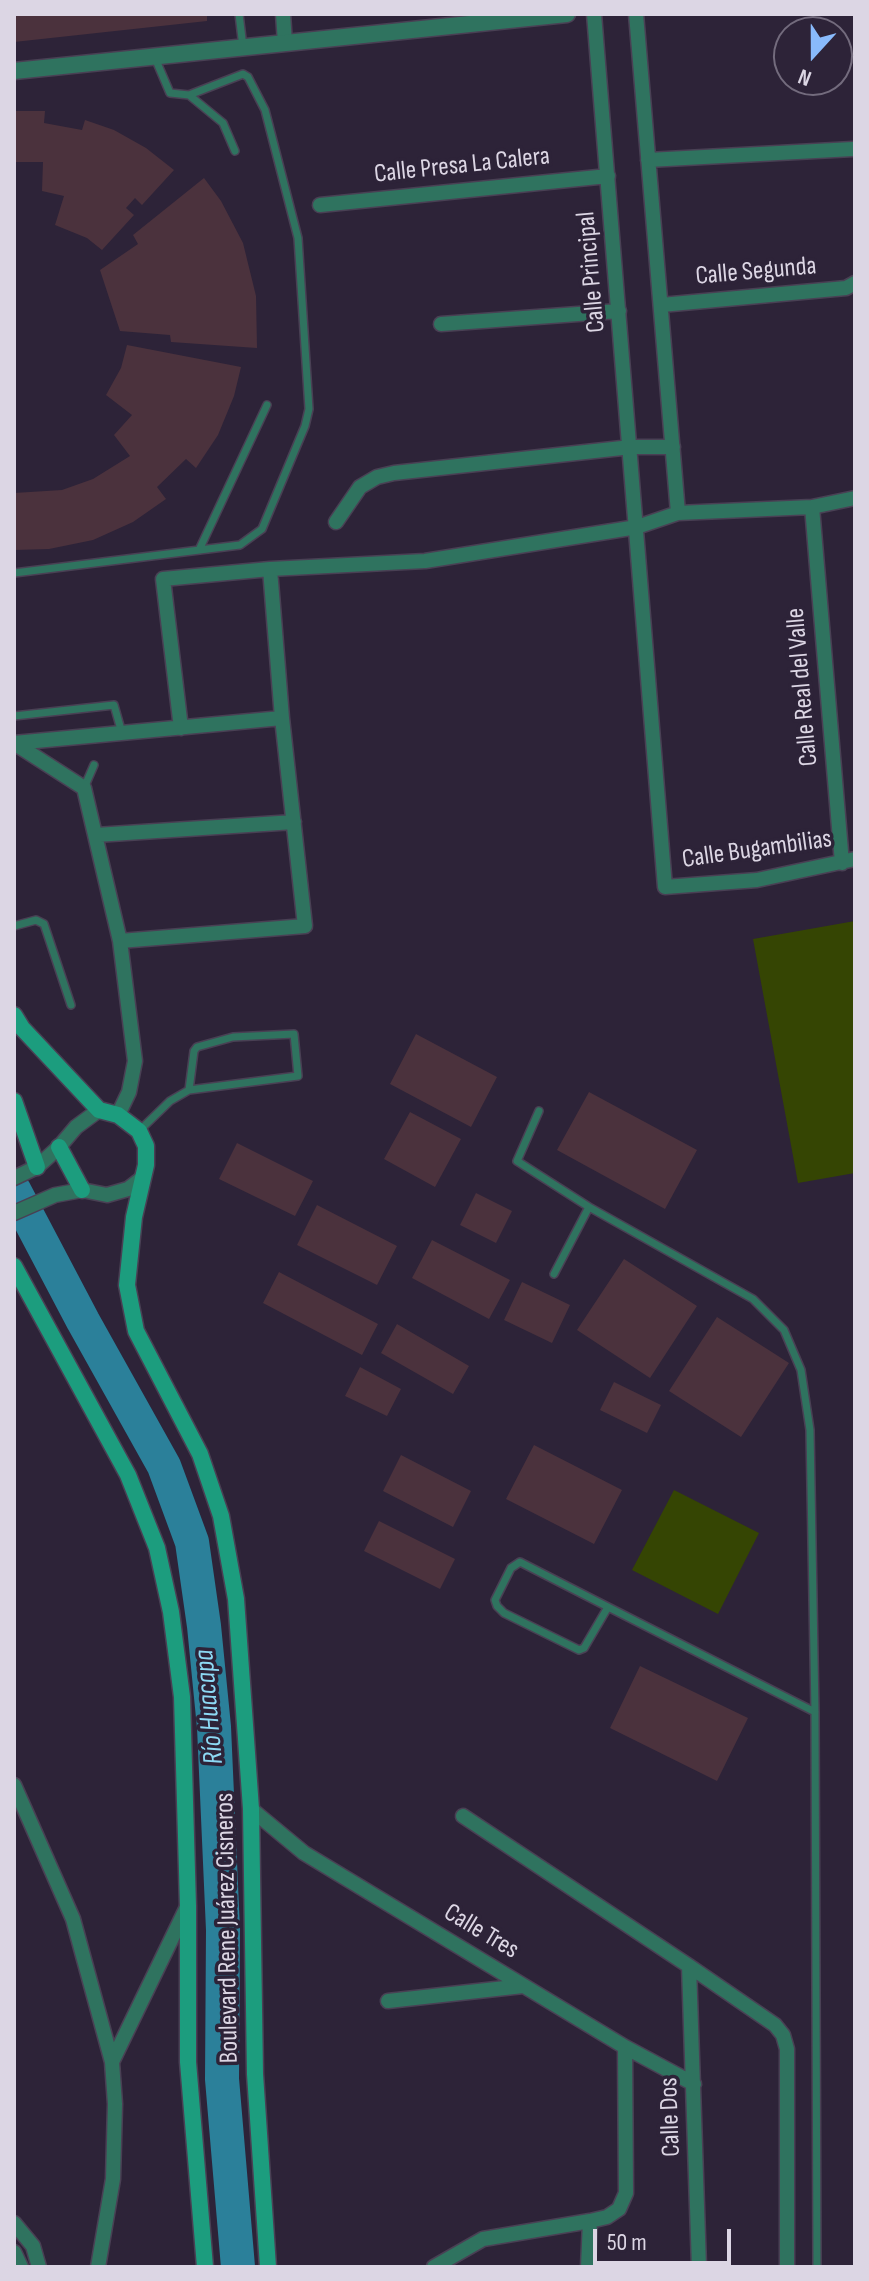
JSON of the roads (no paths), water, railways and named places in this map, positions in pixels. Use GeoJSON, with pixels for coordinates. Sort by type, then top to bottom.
{"type":"FeatureCollection","features":[{"type":"Feature","properties":{"kind":"main road"},"geometry":{"type":"LineString","coordinates":[[14,1015],[22,1028],[99,1110],[118,1115],[139,1131]]}},
{"type":"Feature","properties":{"kind":"main road"},"geometry":{"type":"LineString","coordinates":[[14,1101],[34,1169]]}},
{"type":"Feature","properties":{"kind":"main road","name":"Boulevard Rene Juárez Cisneros"},"geometry":{"type":"LineString","coordinates":[[139,1131],[146,1146],[146,1165],[134,1217],[127,1285],[136,1331],[200,1454],[221,1516],[236,1599],[251,1809],[255,2074],[268,2267]]}},
{"type":"Feature","properties":{"kind":"main road"},"geometry":{"type":"LineString","coordinates":[[59,1147],[82,1190]]}},
{"type":"Feature","properties":{"kind":"main road","name":"Boulevard Rene Juárez Cisneros"},"geometry":{"type":"LineString","coordinates":[[14,1266],[128,1475],[157,1548],[171,1612],[182,1697],[188,1906],[188,2062],[205,2267]]}},
{"type":"Feature","properties":{"kind":"street"},"geometry":{"type":"LineString","coordinates":[[283,14],[285,43]]}},
{"type":"Feature","properties":{"kind":"street"},"geometry":{"type":"LineString","coordinates":[[14,71],[567,14]]}},
{"type":"Feature","properties":{"kind":"street","name":"Calle Principal"},"geometry":{"type":"LineString","coordinates":[[594,14],[665,887]]}},
{"type":"Feature","properties":{"kind":"street"},"geometry":{"type":"LineString","coordinates":[[636,14],[678,513]]}},
{"type":"Feature","properties":{"kind":"street"},"geometry":{"type":"LineString","coordinates":[[648,160],[853,149]]}},
{"type":"Feature","properties":{"kind":"street","name":"Calle Presa La Calera"},"geometry":{"type":"LineString","coordinates":[[320,205],[608,176]]}},
{"type":"Feature","properties":{"kind":"street","name":"Calle Segunda"},"geometry":{"type":"LineString","coordinates":[[661,305],[846,288],[855,283]]}},
{"type":"Feature","properties":{"kind":"street"},"geometry":{"type":"LineString","coordinates":[[441,324],[619,311]]}},
{"type":"Feature","properties":{"kind":"street"},"geometry":{"type":"LineString","coordinates":[[336,522],[360,487],[377,477],[394,473],[631,447],[673,447]]}},
{"type":"Feature","properties":{"kind":"street"},"geometry":{"type":"LineString","coordinates":[[181,728],[163,579],[270,569],[425,561],[637,527],[678,513],[812,507],[855,498]]}},
{"type":"Feature","properties":{"kind":"street","name":"Calle Real del Valle"},"geometry":{"type":"LineString","coordinates":[[812,507],[848,861]]}},
{"type":"Feature","properties":{"kind":"street"},"geometry":{"type":"LineString","coordinates":[[120,941],[305,926],[282,718],[270,569]]}},
{"type":"Feature","properties":{"kind":"street"},"geometry":{"type":"LineString","coordinates":[[14,743],[282,718]]}},
{"type":"Feature","properties":{"kind":"street"},"geometry":{"type":"LineString","coordinates":[[14,743],[84,788],[120,941],[135,1061],[129,1092],[118,1115]]}},
{"type":"Feature","properties":{"kind":"street"},"geometry":{"type":"LineString","coordinates":[[96,835],[294,822]]}},
{"type":"Feature","properties":{"kind":"street","name":"Calle Bugambilias"},"geometry":{"type":"LineString","coordinates":[[665,887],[757,880],[848,861]]}},
{"type":"Feature","properties":{"kind":"street"},"geometry":{"type":"LineString","coordinates":[[14,1178],[34,1169],[76,1127],[99,1110]]}},
{"type":"Feature","properties":{"kind":"street"},"geometry":{"type":"LineString","coordinates":[[14,1213],[45,1199],[82,1190],[107,1195],[128,1189],[141,1179]]}},
{"type":"Feature","properties":{"kind":"street"},"geometry":{"type":"LineString","coordinates":[[14,1785],[73,1919],[112,2062],[115,2104],[113,2179],[98,2267]]}},
{"type":"Feature","properties":{"kind":"street","name":"Calle Tres"},"geometry":{"type":"LineString","coordinates":[[251,1809],[304,1853],[625,2047],[694,2084]]}},
{"type":"Feature","properties":{"kind":"street"},"geometry":{"type":"LineString","coordinates":[[463,1816],[689,1966],[775,2025],[783,2035],[787,2049],[787,2267]]}},
{"type":"Feature","properties":{"kind":"street"},"geometry":{"type":"LineString","coordinates":[[112,2062],[188,1906]]}},
{"type":"Feature","properties":{"kind":"street","name":"Calle Dos"},"geometry":{"type":"LineString","coordinates":[[689,1966],[699,2267]]}},
{"type":"Feature","properties":{"kind":"street"},"geometry":{"type":"LineString","coordinates":[[388,2001],[523,1986]]}},
{"type":"Feature","properties":{"kind":"street"},"geometry":{"type":"LineString","coordinates":[[434,2267],[483,2239],[590,2221],[607,2217],[619,2209],[626,2193],[625,2047]]}},
{"type":"Feature","properties":{"kind":"street"},"geometry":{"type":"LineString","coordinates":[[588,2267],[590,2221]]}},
{"type":"Feature","properties":{"kind":"street"},"geometry":{"type":"LineString","coordinates":[[14,2223],[33,2246],[39,2267]]}},
{"type":"Feature","properties":{"kind":"street"},"geometry":{"type":"LineString","coordinates":[[14,2252],[21,2267]]}},
{"type":"Feature","properties":{"kind":"lane"},"geometry":{"type":"LineString","coordinates":[[239,14],[243,47]]}},
{"type":"Feature","properties":{"kind":"lane"},"geometry":{"type":"LineString","coordinates":[[14,573],[240,545],[262,529],[305,426],[309,409],[298,238],[265,110],[248,77],[243,74],[189,95],[170,93],[154,56]]}},
{"type":"Feature","properties":{"kind":"lane"},"geometry":{"type":"LineString","coordinates":[[189,95],[223,123],[235,151]]}},
{"type":"Feature","properties":{"kind":"lane"},"geometry":{"type":"LineString","coordinates":[[199,550],[267,405]]}},
{"type":"Feature","properties":{"kind":"lane"},"geometry":{"type":"LineString","coordinates":[[14,716],[114,705],[122,733]]}},
{"type":"Feature","properties":{"kind":"lane"},"geometry":{"type":"LineString","coordinates":[[84,788],[94,765]]}},
{"type":"Feature","properties":{"kind":"lane"},"geometry":{"type":"LineString","coordinates":[[14,926],[36,920],[44,924],[71,1005]]}},
{"type":"Feature","properties":{"kind":"lane"},"geometry":{"type":"LineString","coordinates":[[139,1131],[170,1101],[189,1090],[298,1076],[294,1034],[233,1037],[197,1047],[189,1090]]}},
{"type":"Feature","properties":{"kind":"lane"},"geometry":{"type":"LineString","coordinates":[[539,1111],[517,1161],[589,1207],[753,1299],[784,1330],[801,1370],[810,1430],[815,1712],[817,2267]]}},
{"type":"Feature","properties":{"kind":"lane"},"geometry":{"type":"LineString","coordinates":[[554,1274],[589,1207]]}},
{"type":"Feature","properties":{"kind":"lane"},"geometry":{"type":"LineString","coordinates":[[608,1607],[584,1648],[579,1650],[504,1613],[495,1600],[511,1568],[520,1562],[815,1712]]}},
{"type":"Feature","properties":{"kind":"waterway","name":"Río Huacapa"},"geometry":{"type":"LineString","coordinates":[[14,1190],[164,1466],[192,1542],[214,1727],[223,1930],[222,2079],[238,2267]]}}]}
